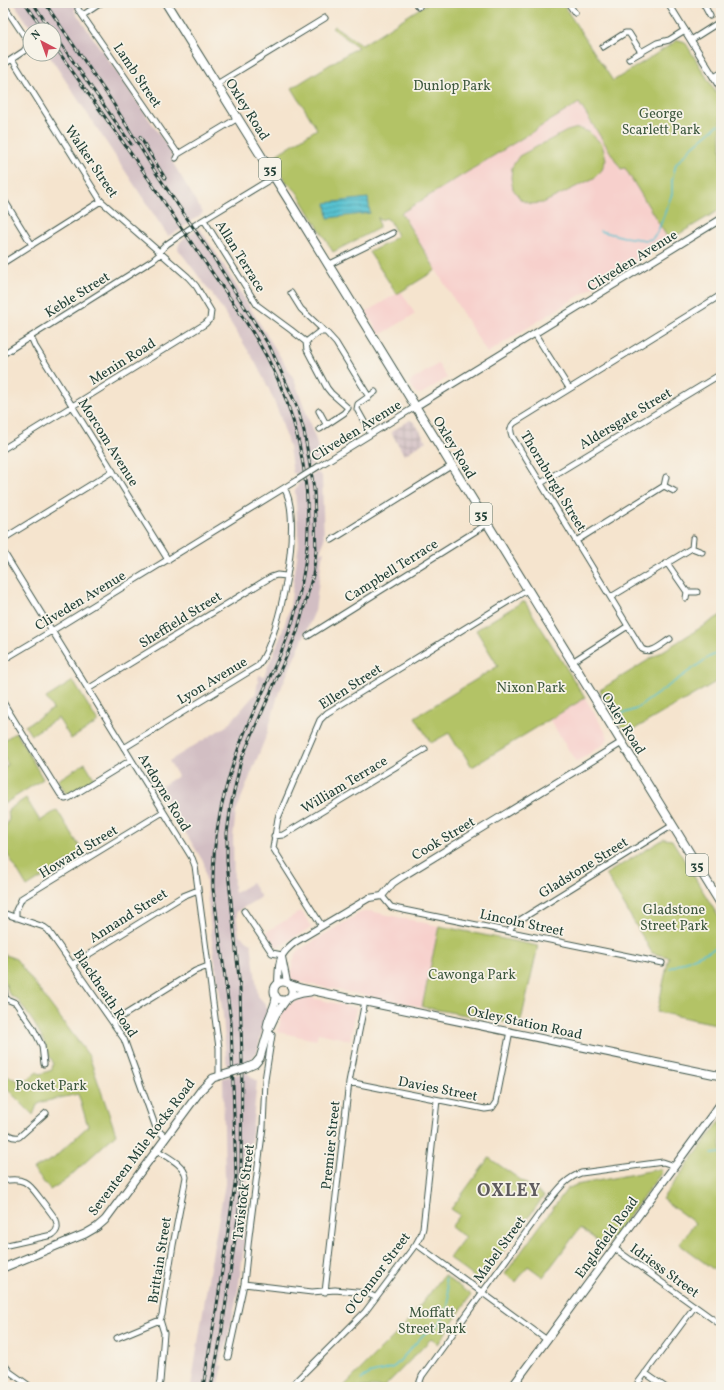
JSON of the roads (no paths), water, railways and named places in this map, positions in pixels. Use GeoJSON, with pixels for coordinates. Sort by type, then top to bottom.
{"type":"FeatureCollection","features":[{"type":"Feature","properties":{"kind":"main road","name":"Oxley Road"},"geometry":{"type":"LineString","coordinates":[[166,3],[721,904]]}},
{"type":"Feature","properties":{"kind":"main road"},"geometry":{"type":"LineString","coordinates":[[278,983],[288,983],[292,989],[288,998],[281,1000],[276,996],[274,993],[274,988],[278,983]]}},
{"type":"Feature","properties":{"kind":"main road","name":"Oxley Station Road"},"geometry":{"type":"LineString","coordinates":[[288,983],[300,988],[365,1002],[721,1076]]}},
{"type":"Feature","properties":{"kind":"main road","name":"Oxley Station Road"},"geometry":{"type":"LineString","coordinates":[[288,998],[303,993],[324,993]]}},
{"type":"Feature","properties":{"kind":"main road","name":"Seventeen Mile Rocks Road"},"geometry":{"type":"LineString","coordinates":[[268,1031],[267,1024],[275,1004],[276,996]]}},
{"type":"Feature","properties":{"kind":"main road","name":"Seventeen Mile Rocks Road"},"geometry":{"type":"LineString","coordinates":[[3,1268],[84,1234],[97,1227],[113,1211],[207,1083],[213,1078],[255,1064],[260,1058],[268,1031],[276,1014],[288,998]]}},
{"type":"Feature","properties":{"kind":"main road","name":"Englefield Road"},"geometry":{"type":"LineString","coordinates":[[512,1387],[721,1103]]}},
{"type":"Feature","properties":{"kind":"main road","name":"Seventeen Mile Rocks Road"},"geometry":{"type":"LineString","coordinates":[[3,1273],[16,1262]]}},
{"type":"Feature","properties":{"kind":"street"},"geometry":{"type":"LineString","coordinates":[[83,14],[101,3]]}},
{"type":"Feature","properties":{"kind":"street"},"geometry":{"type":"LineString","coordinates":[[668,3],[721,89]]}},
{"type":"Feature","properties":{"kind":"street"},"geometry":{"type":"LineString","coordinates":[[703,3],[710,16]]}},
{"type":"Feature","properties":{"kind":"street"},"geometry":{"type":"LineString","coordinates":[[3,4],[27,40],[27,48],[3,65]]}},
{"type":"Feature","properties":{"kind":"street"},"geometry":{"type":"LineString","coordinates":[[570,4],[575,13]]}},
{"type":"Feature","properties":{"kind":"street","name":"Lamb Street"},"geometry":{"type":"LineString","coordinates":[[78,8],[177,156],[238,118]]}},
{"type":"Feature","properties":{"kind":"street"},"geometry":{"type":"LineString","coordinates":[[217,84],[325,18]]}},
{"type":"Feature","properties":{"kind":"street"},"geometry":{"type":"LineString","coordinates":[[691,40],[721,21]]}},
{"type":"Feature","properties":{"kind":"street"},"geometry":{"type":"LineString","coordinates":[[629,59],[657,43],[669,40],[685,30]]}},
{"type":"Feature","properties":{"kind":"street"},"geometry":{"type":"LineString","coordinates":[[603,47],[625,33],[629,33],[641,52]]}},
{"type":"Feature","properties":{"kind":"street","name":"Walker Street"},"geometry":{"type":"LineString","coordinates":[[12,59],[101,201],[188,277],[196,286],[212,311],[211,316]]}},
{"type":"Feature","properties":{"kind":"street"},"geometry":{"type":"LineString","coordinates":[[714,77],[721,73]]}},
{"type":"Feature","properties":{"kind":"street","name":"Allan Terrace"},"geometry":{"type":"LineString","coordinates":[[160,252],[167,244],[274,177]]}},
{"type":"Feature","properties":{"kind":"street"},"geometry":{"type":"LineString","coordinates":[[3,198],[32,245]]}},
{"type":"Feature","properties":{"kind":"street"},"geometry":{"type":"LineString","coordinates":[[3,263],[101,201]]}},
{"type":"Feature","properties":{"kind":"street","name":"Cliveden Avenue"},"geometry":{"type":"LineString","coordinates":[[3,660],[53,631],[721,219]]}},
{"type":"Feature","properties":{"kind":"street","name":"Allan Terrace"},"geometry":{"type":"LineString","coordinates":[[204,220],[257,305],[306,342]]}},
{"type":"Feature","properties":{"kind":"street"},"geometry":{"type":"LineString","coordinates":[[328,265],[393,233]]}},
{"type":"Feature","properties":{"kind":"street","name":"Keble Street"},"geometry":{"type":"LineString","coordinates":[[3,354],[153,260],[160,252]]}},
{"type":"Feature","properties":{"kind":"street"},"geometry":{"type":"LineString","coordinates":[[290,293],[301,309],[333,338],[369,396]]}},
{"type":"Feature","properties":{"kind":"street","name":"Thornburgh Street"},"geometry":{"type":"LineString","coordinates":[[670,639],[651,651],[646,652],[642,649],[510,432],[514,423],[721,295]]}},
{"type":"Feature","properties":{"kind":"street","name":"Menin Road"},"geometry":{"type":"LineString","coordinates":[[3,449],[205,324],[211,316]]}},
{"type":"Feature","properties":{"kind":"street"},"geometry":{"type":"LineString","coordinates":[[324,331],[319,332],[306,342],[307,350],[327,388],[348,408],[356,410],[371,434]]}},
{"type":"Feature","properties":{"kind":"street"},"geometry":{"type":"LineString","coordinates":[[535,334],[569,388]]}},
{"type":"Feature","properties":{"kind":"street","name":"Morcom Avenue"},"geometry":{"type":"LineString","coordinates":[[31,337],[35,346],[168,560]]}},
{"type":"Feature","properties":{"kind":"street","name":"Aldersgate Street"},"geometry":{"type":"LineString","coordinates":[[541,483],[721,374]]}},
{"type":"Feature","properties":{"kind":"street"},"geometry":{"type":"LineString","coordinates":[[356,410],[358,404],[375,392]]}},
{"type":"Feature","properties":{"kind":"street"},"geometry":{"type":"LineString","coordinates":[[320,429],[344,413],[348,408]]}},
{"type":"Feature","properties":{"kind":"street"},"geometry":{"type":"LineString","coordinates":[[319,411],[326,424]]}},
{"type":"Feature","properties":{"kind":"street"},"geometry":{"type":"LineString","coordinates":[[332,540],[451,466]]}},
{"type":"Feature","properties":{"kind":"street"},"geometry":{"type":"LineString","coordinates":[[3,539],[113,471]]}},
{"type":"Feature","properties":{"kind":"street"},"geometry":{"type":"LineString","coordinates":[[576,541],[664,486],[666,477]]}},
{"type":"Feature","properties":{"kind":"street"},"geometry":{"type":"LineString","coordinates":[[664,486],[674,491]]}},
{"type":"Feature","properties":{"kind":"street","name":"Lyon Avenue"},"geometry":{"type":"LineString","coordinates":[[124,748],[258,666],[263,659],[278,620],[286,576],[291,532],[290,500],[284,488]]}},
{"type":"Feature","properties":{"kind":"street","name":"Campbell Terrace"},"geometry":{"type":"LineString","coordinates":[[308,636],[487,524]]}},
{"type":"Feature","properties":{"kind":"street"},"geometry":{"type":"LineString","coordinates":[[692,548],[693,538]]}},
{"type":"Feature","properties":{"kind":"street"},"geometry":{"type":"LineString","coordinates":[[692,548],[702,552]]}},
{"type":"Feature","properties":{"kind":"street"},"geometry":{"type":"LineString","coordinates":[[611,597],[692,548]]}},
{"type":"Feature","properties":{"kind":"street","name":"Ardoyne Road"},"geometry":{"type":"LineString","coordinates":[[3,550],[5,559],[53,631],[192,858],[195,866],[219,1048],[221,1075]]}},
{"type":"Feature","properties":{"kind":"street"},"geometry":{"type":"LineString","coordinates":[[667,563],[687,592],[686,598]]}},
{"type":"Feature","properties":{"kind":"street","name":"Sheffield Street"},"geometry":{"type":"LineString","coordinates":[[88,689],[271,577],[277,575],[286,576]]}},
{"type":"Feature","properties":{"kind":"street","name":"Ellen Street"},"geometry":{"type":"LineString","coordinates":[[322,926],[273,848],[278,818],[320,720],[327,712],[527,590]]}},
{"type":"Feature","properties":{"kind":"street"},"geometry":{"type":"LineString","coordinates":[[687,592],[697,592]]}},
{"type":"Feature","properties":{"kind":"street"},"geometry":{"type":"LineString","coordinates":[[572,662],[628,626]]}},
{"type":"Feature","properties":{"kind":"street"},"geometry":{"type":"LineString","coordinates":[[3,702],[60,794],[65,799],[131,760]]}},
{"type":"Feature","properties":{"kind":"street","name":"Cook Street"},"geometry":{"type":"LineString","coordinates":[[382,896],[393,883],[402,876],[622,743]]}},
{"type":"Feature","properties":{"kind":"street","name":"William Terrace"},"geometry":{"type":"LineString","coordinates":[[274,836],[283,835],[425,749]]}},
{"type":"Feature","properties":{"kind":"street","name":"Howard Street"},"geometry":{"type":"LineString","coordinates":[[16,918],[16,910],[22,898],[163,812]]}},
{"type":"Feature","properties":{"kind":"street","name":"Gladstone Street"},"geometry":{"type":"LineString","coordinates":[[510,931],[515,923],[673,825]]}},
{"type":"Feature","properties":{"kind":"street","name":"Annand Street"},"geometry":{"type":"LineString","coordinates":[[73,964],[183,896],[198,890]]}},
{"type":"Feature","properties":{"kind":"street"},"geometry":{"type":"LineString","coordinates":[[278,983],[278,966],[282,955],[295,942],[369,898],[382,896]]}},
{"type":"Feature","properties":{"kind":"street","name":"Lincoln Street"},"geometry":{"type":"LineString","coordinates":[[382,896],[390,907],[394,908],[662,963]]}},
{"type":"Feature","properties":{"kind":"street"},"geometry":{"type":"LineString","coordinates":[[244,911],[272,953],[282,955]]}},
{"type":"Feature","properties":{"kind":"street","name":"Blackheath Road"},"geometry":{"type":"LineString","coordinates":[[3,913],[44,927],[48,930],[73,964],[129,1048],[156,1128],[166,1138]]}},
{"type":"Feature","properties":{"kind":"street"},"geometry":{"type":"LineString","coordinates":[[282,955],[288,983]]}},
{"type":"Feature","properties":{"kind":"street"},"geometry":{"type":"LineString","coordinates":[[113,1022],[195,971],[208,966]]}},
{"type":"Feature","properties":{"kind":"street"},"geometry":{"type":"LineString","coordinates":[[3,986],[5,995],[3,999],[16,1003],[33,1028],[42,1046],[44,1064]]}},
{"type":"Feature","properties":{"kind":"street","name":"Premier Street"},"geometry":{"type":"LineString","coordinates":[[325,1292],[349,1082],[365,1002]]}},
{"type":"Feature","properties":{"kind":"street","name":"Tavistock Street"},"geometry":{"type":"LineString","coordinates":[[228,1357],[244,1284],[263,1127],[265,1080],[272,1035],[268,1031]]}},
{"type":"Feature","properties":{"kind":"street","name":"Davies Street"},"geometry":{"type":"LineString","coordinates":[[349,1082],[485,1109],[492,1108],[496,1102],[510,1031]]}},
{"type":"Feature","properties":{"kind":"street","name":"O'Connor Street"},"geometry":{"type":"LineString","coordinates":[[290,1387],[365,1312],[416,1244],[423,1228],[437,1100]]}},
{"type":"Feature","properties":{"kind":"street"},"geometry":{"type":"LineString","coordinates":[[3,1130],[10,1137],[18,1137],[46,1113]]}},
{"type":"Feature","properties":{"kind":"street","name":"Brittain Street"},"geometry":{"type":"LineString","coordinates":[[157,1150],[180,1166],[185,1172],[186,1177],[160,1320],[164,1333],[160,1382],[158,1387]]}},
{"type":"Feature","properties":{"kind":"street","name":"Mabel Street"},"geometry":{"type":"LineString","coordinates":[[418,1387],[422,1376],[482,1292],[545,1206],[564,1183],[572,1176],[581,1173],[663,1162],[675,1166]]}},
{"type":"Feature","properties":{"kind":"street"},"geometry":{"type":"LineString","coordinates":[[3,1181],[13,1179],[20,1180],[31,1186],[56,1220],[58,1225],[57,1230],[48,1236],[3,1246]]}},
{"type":"Feature","properties":{"kind":"street"},"geometry":{"type":"LineString","coordinates":[[416,1244],[547,1340]]}},
{"type":"Feature","properties":{"kind":"street","name":"Idriess Street"},"geometry":{"type":"LineString","coordinates":[[614,1248],[721,1325]]}},
{"type":"Feature","properties":{"kind":"street"},"geometry":{"type":"LineString","coordinates":[[244,1284],[312,1292],[335,1290],[366,1293],[375,1297]]}},
{"type":"Feature","properties":{"kind":"street"},"geometry":{"type":"LineString","coordinates":[[635,1387],[694,1306]]}},
{"type":"Feature","properties":{"kind":"street"},"geometry":{"type":"LineString","coordinates":[[117,1338],[160,1320]]}},
{"type":"Feature","properties":{"kind":"street"},"geometry":{"type":"LineString","coordinates":[[3,1363],[10,1372],[31,1387]]}},
{"type":"Feature","properties":{"kind":"street"},"geometry":{"type":"LineString","coordinates":[[645,1373],[665,1387]]}},
{"type":"Feature","properties":{"kind":"water"},"geometry":{"type":"Polygon","coordinates":[[[368,198],[370,213],[328,218],[326,203],[368,198]]]}},
{"type":"Feature","properties":{"kind":"waterway"},"geometry":{"type":"LineString","coordinates":[[600,231],[624,237],[646,240],[652,239],[658,231],[672,194],[672,180],[676,164],[691,148],[718,125]]}},
{"type":"Feature","properties":{"kind":"waterway"},"geometry":{"type":"LineString","coordinates":[[622,714],[636,709],[709,657],[721,652]]}},
{"type":"Feature","properties":{"kind":"waterway"},"geometry":{"type":"LineString","coordinates":[[670,968],[721,946]]}},
{"type":"Feature","properties":{"kind":"waterway"},"geometry":{"type":"LineString","coordinates":[[712,1154],[721,1153]]}},
{"type":"Feature","properties":{"kind":"waterway"},"geometry":{"type":"LineString","coordinates":[[361,1380],[369,1374],[395,1366],[425,1333],[434,1329],[440,1323],[448,1306],[449,1297],[445,1280],[446,1278]]}},
{"type":"Feature","properties":{"kind":"railway"},"geometry":{"type":"LineString","coordinates":[[25,3],[38,22]]}},
{"type":"Feature","properties":{"kind":"railway"},"geometry":{"type":"LineString","coordinates":[[33,3],[46,22]]}},
{"type":"Feature","properties":{"kind":"railway"},"geometry":{"type":"LineString","coordinates":[[45,3],[111,100],[156,173],[210,252],[270,347],[297,407],[304,431],[314,489],[316,551],[313,575],[297,632],[241,760],[231,805],[227,833],[227,862],[240,988],[242,1060],[241,1167],[239,1211],[221,1336],[211,1387]]}},
{"type":"Feature","properties":{"kind":"railway"},"geometry":{"type":"LineString","coordinates":[[62,45],[131,144]]}},
{"type":"Feature","properties":{"kind":"railway"},"geometry":{"type":"LineString","coordinates":[[62,56],[144,172],[256,338],[279,382],[288,405],[301,452],[305,476],[308,537],[298,602],[290,630],[245,730],[233,764],[223,799],[216,835],[213,889],[231,1022],[236,1177],[203,1387]]}},
{"type":"Feature","properties":{"kind":"railway"},"geometry":{"type":"LineString","coordinates":[[140,137],[165,178]]}},
{"type":"Feature","properties":{"kind":"district","name":"OXLEY"},"geometry":{"type":"Point","coordinates":[509,1190]}},
{"type":"Feature","properties":{"kind":"park label","name":"Dunlop Park"},"geometry":{"type":"Point","coordinates":[452,85]}},
{"type":"Feature","properties":{"kind":"park label","name":"George Scarlett Park"},"geometry":{"type":"Point","coordinates":[661,122]}},
{"type":"Feature","properties":{"kind":"park label","name":"Nixon Park"},"geometry":{"type":"Point","coordinates":[531,687]}},
{"type":"Feature","properties":{"kind":"park label","name":"Gladstone Street Park"},"geometry":{"type":"Point","coordinates":[674,918]}},
{"type":"Feature","properties":{"kind":"park label","name":"Cawonga Park"},"geometry":{"type":"Point","coordinates":[472,974]}},
{"type":"Feature","properties":{"kind":"park label","name":"Pocket Park"},"geometry":{"type":"Point","coordinates":[51,1085]}},
{"type":"Feature","properties":{"kind":"park label","name":"Moffatt Street Park"},"geometry":{"type":"Point","coordinates":[432,1320]}}]}
